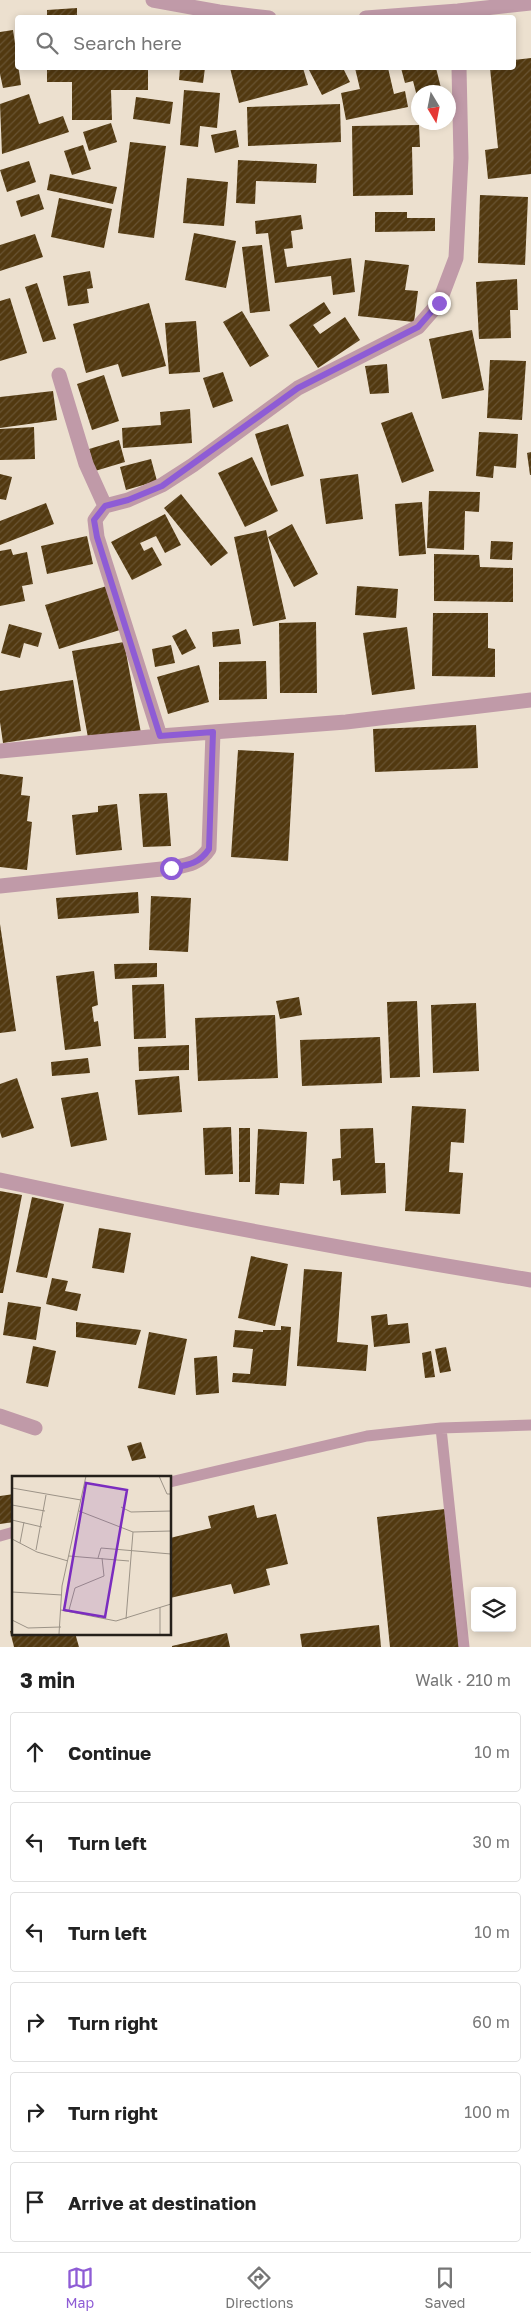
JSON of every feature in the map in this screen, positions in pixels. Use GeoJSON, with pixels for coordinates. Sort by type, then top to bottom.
{"type":"FeatureCollection","features":[{"type":"Feature","properties":{"kind":"street"},"geometry":{"type":"LineString","coordinates":[[153,0],[244,15]]}},
{"type":"Feature","properties":{"kind":"street"},"geometry":{"type":"LineString","coordinates":[[435,15],[458,14],[531,3]]}},
{"type":"Feature","properties":{"kind":"street"},"geometry":{"type":"LineString","coordinates":[[160,736],[97,537],[94,520],[105,506],[128,500],[162,486],[298,388],[418,327],[439,303],[456,258],[461,158],[459,70]]}},
{"type":"Feature","properties":{"kind":"street"},"geometry":{"type":"LineString","coordinates":[[59,375],[86,464],[105,506]]}},
{"type":"Feature","properties":{"kind":"street"},"geometry":{"type":"LineString","coordinates":[[0,751],[160,736],[346,722],[531,700]]}},
{"type":"Feature","properties":{"kind":"street"},"geometry":{"type":"LineString","coordinates":[[0,886],[171,868],[194,864],[204,857],[209,849],[213,732]]}},
{"type":"Feature","properties":{"kind":"street"},"geometry":{"type":"LineString","coordinates":[[0,1180],[346,1250],[531,1280]]}},
{"type":"Feature","properties":{"kind":"street"},"geometry":{"type":"LineString","coordinates":[[0,1416],[35,1428]]}},
{"type":"Feature","properties":{"kind":"lane"},"geometry":{"type":"LineString","coordinates":[[171,1482],[367,1436],[442,1428],[531,1425]]}},
{"type":"Feature","properties":{"kind":"lane"},"geometry":{"type":"LineString","coordinates":[[442,1428],[464,1647]]}},
{"type":"Feature","properties":{"kind":"building"},"geometry":{"type":"Polygon","coordinates":[[[77,8],[77,15],[47,15],[47,10],[77,8]]]}},
{"type":"Feature","properties":{"kind":"building"},"geometry":{"type":"Polygon","coordinates":[[[13,30],[15,70],[19,70],[21,85],[3,88],[0,74],[0,32],[13,30]]]}},
{"type":"Feature","properties":{"kind":"building"},"geometry":{"type":"Polygon","coordinates":[[[531,58],[531,174],[488,179],[485,150],[498,148],[490,70],[516,70],[516,60],[531,58]]]}},
{"type":"Feature","properties":{"kind":"building"},"geometry":{"type":"Polygon","coordinates":[[[47,70],[148,70],[148,90],[111,90],[112,120],[72,120],[72,82],[47,82],[47,70]]]}},
{"type":"Feature","properties":{"kind":"building"},"geometry":{"type":"Polygon","coordinates":[[[180,70],[205,70],[203,83],[179,80],[180,70]]]}},
{"type":"Feature","properties":{"kind":"building"},"geometry":{"type":"Polygon","coordinates":[[[231,70],[304,70],[308,85],[239,103],[231,70]]]}},
{"type":"Feature","properties":{"kind":"building"},"geometry":{"type":"Polygon","coordinates":[[[309,70],[344,70],[350,82],[322,95],[309,70]]]}},
{"type":"Feature","properties":{"kind":"building"},"geometry":{"type":"Polygon","coordinates":[[[355,70],[388,70],[394,94],[405,91],[408,107],[346,120],[341,93],[360,89],[355,70]]]}},
{"type":"Feature","properties":{"kind":"building"},"geometry":{"type":"Polygon","coordinates":[[[402,70],[436,70],[440,85],[414,85],[413,81],[405,83],[402,70]]]}},
{"type":"Feature","properties":{"kind":"building"},"geometry":{"type":"Polygon","coordinates":[[[184,90],[220,93],[217,128],[200,126],[198,147],[180,145],[184,90]]]}},
{"type":"Feature","properties":{"kind":"building"},"geometry":{"type":"Polygon","coordinates":[[[29,94],[39,124],[63,116],[69,132],[2,154],[0,104],[29,94]]]}},
{"type":"Feature","properties":{"kind":"building"},"geometry":{"type":"Polygon","coordinates":[[[136,97],[173,102],[170,124],[133,119],[136,97]]]}},
{"type":"Feature","properties":{"kind":"building"},"geometry":{"type":"Polygon","coordinates":[[[340,104],[341,142],[248,146],[247,107],[340,104]]]}},
{"type":"Feature","properties":{"kind":"building"},"geometry":{"type":"Polygon","coordinates":[[[111,123],[117,142],[89,151],[83,132],[111,123]]]}},
{"type":"Feature","properties":{"kind":"building"},"geometry":{"type":"Polygon","coordinates":[[[411,125],[411,130],[419,130],[420,147],[412,147],[413,195],[353,196],[352,126],[411,125]]]}},
{"type":"Feature","properties":{"kind":"building"},"geometry":{"type":"Polygon","coordinates":[[[236,130],[239,147],[215,153],[211,135],[236,130]]]}},
{"type":"Feature","properties":{"kind":"building"},"geometry":{"type":"Polygon","coordinates":[[[130,142],[166,146],[154,238],[118,233],[130,142]]]}},
{"type":"Feature","properties":{"kind":"building"},"geometry":{"type":"Polygon","coordinates":[[[83,145],[91,169],[72,175],[64,151],[83,145]]]}},
{"type":"Feature","properties":{"kind":"building"},"geometry":{"type":"Polygon","coordinates":[[[238,160],[317,164],[316,183],[256,181],[255,204],[236,203],[238,160]]]}},
{"type":"Feature","properties":{"kind":"building"},"geometry":{"type":"Polygon","coordinates":[[[29,161],[36,182],[7,192],[0,170],[29,161]]]}},
{"type":"Feature","properties":{"kind":"building"},"geometry":{"type":"Polygon","coordinates":[[[50,174],[117,187],[113,204],[47,190],[50,174]]]}},
{"type":"Feature","properties":{"kind":"building"},"geometry":{"type":"Polygon","coordinates":[[[187,178],[228,182],[224,226],[183,223],[187,178]]]}},
{"type":"Feature","properties":{"kind":"building"},"geometry":{"type":"Polygon","coordinates":[[[39,194],[44,209],[21,217],[16,201],[39,194]]]}},
{"type":"Feature","properties":{"kind":"building"},"geometry":{"type":"Polygon","coordinates":[[[480,195],[528,197],[525,265],[478,263],[480,195]]]}},
{"type":"Feature","properties":{"kind":"building"},"geometry":{"type":"Polygon","coordinates":[[[59,198],[112,209],[104,248],[51,237],[59,198]]]}},
{"type":"Feature","properties":{"kind":"building"},"geometry":{"type":"Polygon","coordinates":[[[375,212],[407,212],[407,218],[435,218],[435,231],[375,232],[375,212]]]}},
{"type":"Feature","properties":{"kind":"building"},"geometry":{"type":"Polygon","coordinates":[[[301,215],[303,229],[291,231],[293,248],[284,249],[287,267],[351,258],[355,292],[333,295],[331,276],[275,283],[268,233],[256,234],[255,221],[301,215]]]}},
{"type":"Feature","properties":{"kind":"building"},"geometry":{"type":"Polygon","coordinates":[[[194,233],[236,241],[226,288],[185,280],[194,233]]]}},
{"type":"Feature","properties":{"kind":"building"},"geometry":{"type":"Polygon","coordinates":[[[35,234],[43,257],[0,271],[0,245],[35,234]]]}},
{"type":"Feature","properties":{"kind":"building"},"geometry":{"type":"Polygon","coordinates":[[[262,245],[270,311],[250,313],[242,247],[262,245]]]}},
{"type":"Feature","properties":{"kind":"building"},"geometry":{"type":"Polygon","coordinates":[[[365,260],[409,265],[405,290],[418,291],[414,322],[358,316],[365,260]]]}},
{"type":"Feature","properties":{"kind":"building"},"geometry":{"type":"Polygon","coordinates":[[[90,271],[93,288],[87,289],[89,303],[68,306],[63,276],[90,271]]]}},
{"type":"Feature","properties":{"kind":"building"},"geometry":{"type":"Polygon","coordinates":[[[517,279],[518,310],[510,310],[511,338],[479,339],[476,282],[517,279]]]}},
{"type":"Feature","properties":{"kind":"building"},"geometry":{"type":"Polygon","coordinates":[[[37,283],[56,339],[43,342],[25,287],[37,283]]]}},
{"type":"Feature","properties":{"kind":"building"},"geometry":{"type":"Polygon","coordinates":[[[10,298],[27,353],[0,361],[0,301],[10,298]]]}},
{"type":"Feature","properties":{"kind":"building"},"geometry":{"type":"Polygon","coordinates":[[[324,302],[331,313],[313,325],[320,334],[345,317],[360,340],[318,368],[289,325],[324,302]]]}},
{"type":"Feature","properties":{"kind":"building"},"geometry":{"type":"Polygon","coordinates":[[[149,303],[166,366],[122,377],[118,364],[86,373],[73,324],[149,303]]]}},
{"type":"Feature","properties":{"kind":"building"},"geometry":{"type":"Polygon","coordinates":[[[242,311],[269,356],[250,367],[223,322],[242,311]]]}},
{"type":"Feature","properties":{"kind":"building"},"geometry":{"type":"Polygon","coordinates":[[[196,321],[200,372],[169,374],[165,323],[196,321]]]}},
{"type":"Feature","properties":{"kind":"building"},"geometry":{"type":"Polygon","coordinates":[[[472,330],[484,390],[442,399],[429,339],[472,330]]]}},
{"type":"Feature","properties":{"kind":"building"},"geometry":{"type":"Polygon","coordinates":[[[490,360],[526,361],[522,420],[487,418],[490,360]]]}},
{"type":"Feature","properties":{"kind":"building"},"geometry":{"type":"Polygon","coordinates":[[[387,364],[389,393],[370,394],[365,366],[387,364]]]}},
{"type":"Feature","properties":{"kind":"building"},"geometry":{"type":"Polygon","coordinates":[[[223,372],[233,401],[213,408],[203,378],[223,372]]]}},
{"type":"Feature","properties":{"kind":"building"},"geometry":{"type":"Polygon","coordinates":[[[104,375],[119,421],[92,430],[77,384],[104,375]]]}},
{"type":"Feature","properties":{"kind":"building"},"geometry":{"type":"Polygon","coordinates":[[[53,391],[57,420],[0,428],[0,397],[53,391]]]}},
{"type":"Feature","properties":{"kind":"building"},"geometry":{"type":"Polygon","coordinates":[[[190,409],[192,443],[123,448],[122,428],[161,425],[160,412],[190,409]]]}},
{"type":"Feature","properties":{"kind":"building"},"geometry":{"type":"Polygon","coordinates":[[[412,412],[434,471],[402,483],[381,423],[412,412]]]}},
{"type":"Feature","properties":{"kind":"building"},"geometry":{"type":"Polygon","coordinates":[[[288,424],[304,476],[271,486],[255,434],[288,424]]]}},
{"type":"Feature","properties":{"kind":"building"},"geometry":{"type":"Polygon","coordinates":[[[34,427],[35,459],[0,460],[0,429],[34,427]]]}},
{"type":"Feature","properties":{"kind":"building"},"geometry":{"type":"Polygon","coordinates":[[[479,432],[518,434],[516,468],[494,466],[493,478],[476,476],[479,432]]]}},
{"type":"Feature","properties":{"kind":"building"},"geometry":{"type":"Polygon","coordinates":[[[119,440],[125,462],[95,471],[89,449],[119,440]]]}},
{"type":"Feature","properties":{"kind":"building"},"geometry":{"type":"Polygon","coordinates":[[[531,452],[531,475],[530,475],[527,453],[531,452]]]}},
{"type":"Feature","properties":{"kind":"building"},"geometry":{"type":"Polygon","coordinates":[[[252,457],[278,511],[245,527],[218,473],[252,457]]]}},
{"type":"Feature","properties":{"kind":"building"},"geometry":{"type":"Polygon","coordinates":[[[151,459],[157,481],[126,490],[120,467],[151,459]]]}},
{"type":"Feature","properties":{"kind":"building"},"geometry":{"type":"Polygon","coordinates":[[[0,474],[12,477],[6,500],[0,499],[0,474]]]}},
{"type":"Feature","properties":{"kind":"building"},"geometry":{"type":"Polygon","coordinates":[[[358,474],[363,519],[326,524],[320,479],[358,474]]]}},
{"type":"Feature","properties":{"kind":"building"},"geometry":{"type":"Polygon","coordinates":[[[429,491],[480,492],[479,512],[465,511],[464,550],[427,548],[429,491]]]}},
{"type":"Feature","properties":{"kind":"building"},"geometry":{"type":"Polygon","coordinates":[[[181,494],[228,553],[211,566],[164,508],[181,494]]]}},
{"type":"Feature","properties":{"kind":"building"},"geometry":{"type":"Polygon","coordinates":[[[422,502],[426,554],[399,556],[395,504],[422,502]]]}},
{"type":"Feature","properties":{"kind":"building"},"geometry":{"type":"Polygon","coordinates":[[[46,503],[54,524],[0,545],[0,521],[46,503]]]}},
{"type":"Feature","properties":{"kind":"building"},"geometry":{"type":"Polygon","coordinates":[[[165,514],[181,545],[165,553],[156,536],[140,543],[144,551],[152,547],[162,565],[132,580],[111,542],[165,514]]]}},
{"type":"Feature","properties":{"kind":"building"},"geometry":{"type":"Polygon","coordinates":[[[292,524],[318,574],[294,587],[268,537],[292,524]]]}},
{"type":"Feature","properties":{"kind":"building"},"geometry":{"type":"Polygon","coordinates":[[[266,530],[286,619],[253,626],[234,537],[266,530]]]}},
{"type":"Feature","properties":{"kind":"building"},"geometry":{"type":"Polygon","coordinates":[[[87,536],[93,564],[47,574],[41,546],[87,536]]]}},
{"type":"Feature","properties":{"kind":"building"},"geometry":{"type":"Polygon","coordinates":[[[491,541],[513,542],[512,560],[490,559],[491,541]]]}},
{"type":"Feature","properties":{"kind":"building"},"geometry":{"type":"Polygon","coordinates":[[[11,549],[13,555],[27,552],[33,584],[22,586],[25,601],[0,606],[0,551],[11,549]]]}},
{"type":"Feature","properties":{"kind":"building"},"geometry":{"type":"Polygon","coordinates":[[[434,554],[479,555],[480,567],[513,568],[513,602],[434,601],[434,554]]]}},
{"type":"Feature","properties":{"kind":"building"},"geometry":{"type":"Polygon","coordinates":[[[110,585],[123,629],[59,649],[45,605],[110,585]]]}},
{"type":"Feature","properties":{"kind":"building"},"geometry":{"type":"Polygon","coordinates":[[[357,586],[398,589],[396,618],[355,615],[357,586]]]}},
{"type":"Feature","properties":{"kind":"building"},"geometry":{"type":"Polygon","coordinates":[[[433,613],[488,613],[488,648],[495,649],[495,677],[432,676],[433,613]]]}},
{"type":"Feature","properties":{"kind":"building"},"geometry":{"type":"Polygon","coordinates":[[[316,622],[317,693],[280,693],[279,623],[316,622]]]}},
{"type":"Feature","properties":{"kind":"building"},"geometry":{"type":"Polygon","coordinates":[[[9,624],[42,633],[38,647],[24,643],[20,658],[1,653],[9,624]]]}},
{"type":"Feature","properties":{"kind":"building"},"geometry":{"type":"Polygon","coordinates":[[[407,627],[415,689],[372,695],[363,633],[407,627]]]}},
{"type":"Feature","properties":{"kind":"building"},"geometry":{"type":"Polygon","coordinates":[[[186,629],[196,648],[182,655],[172,636],[186,629]]]}},
{"type":"Feature","properties":{"kind":"building"},"geometry":{"type":"Polygon","coordinates":[[[239,629],[241,644],[213,647],[212,632],[239,629]]]}},
{"type":"Feature","properties":{"kind":"building"},"geometry":{"type":"Polygon","coordinates":[[[124,642],[141,733],[89,743],[72,651],[124,642]]]}},
{"type":"Feature","properties":{"kind":"building"},"geometry":{"type":"Polygon","coordinates":[[[171,645],[175,663],[155,667],[152,649],[171,645]]]}},
{"type":"Feature","properties":{"kind":"building"},"geometry":{"type":"Polygon","coordinates":[[[266,661],[267,699],[219,700],[219,662],[266,661]]]}},
{"type":"Feature","properties":{"kind":"building"},"geometry":{"type":"Polygon","coordinates":[[[199,665],[209,702],[168,714],[157,677],[199,665]]]}},
{"type":"Feature","properties":{"kind":"building"},"geometry":{"type":"Polygon","coordinates":[[[73,680],[81,731],[3,743],[0,722],[0,691],[73,680]]]}},
{"type":"Feature","properties":{"kind":"building"},"geometry":{"type":"Polygon","coordinates":[[[476,725],[478,768],[375,772],[373,729],[476,725]]]}},
{"type":"Feature","properties":{"kind":"building"},"geometry":{"type":"Polygon","coordinates":[[[238,750],[294,753],[288,861],[231,857],[238,750]]]}},
{"type":"Feature","properties":{"kind":"building"},"geometry":{"type":"Polygon","coordinates":[[[0,774],[23,777],[21,795],[30,796],[27,821],[32,822],[27,870],[0,867],[0,774]]]}},
{"type":"Feature","properties":{"kind":"building"},"geometry":{"type":"Polygon","coordinates":[[[167,793],[171,846],[143,847],[139,794],[167,793]]]}},
{"type":"Feature","properties":{"kind":"building"},"geometry":{"type":"Polygon","coordinates":[[[117,804],[122,850],[76,855],[72,815],[98,812],[98,806],[117,804]]]}},
{"type":"Feature","properties":{"kind":"building"},"geometry":{"type":"Polygon","coordinates":[[[138,892],[139,913],[58,919],[56,898],[138,892]]]}},
{"type":"Feature","properties":{"kind":"building"},"geometry":{"type":"Polygon","coordinates":[[[151,896],[191,898],[188,952],[149,950],[151,896]]]}},
{"type":"Feature","properties":{"kind":"building"},"geometry":{"type":"Polygon","coordinates":[[[0,924],[16,1031],[0,1033],[0,924]]]}},
{"type":"Feature","properties":{"kind":"building"},"geometry":{"type":"Polygon","coordinates":[[[157,963],[157,977],[115,979],[114,964],[157,963]]]}},
{"type":"Feature","properties":{"kind":"building"},"geometry":{"type":"Polygon","coordinates":[[[94,971],[98,1005],[92,1007],[94,1022],[98,1021],[101,1046],[65,1050],[56,976],[94,971]]]}},
{"type":"Feature","properties":{"kind":"building"},"geometry":{"type":"Polygon","coordinates":[[[164,984],[166,1038],[134,1039],[132,985],[164,984]]]}},
{"type":"Feature","properties":{"kind":"building"},"geometry":{"type":"Polygon","coordinates":[[[299,997],[302,1015],[280,1019],[276,1001],[299,997]]]}},
{"type":"Feature","properties":{"kind":"building"},"geometry":{"type":"Polygon","coordinates":[[[417,1001],[420,1077],[390,1078],[387,1002],[417,1001]]]}},
{"type":"Feature","properties":{"kind":"building"},"geometry":{"type":"Polygon","coordinates":[[[476,1003],[479,1071],[433,1073],[431,1005],[476,1003]]]}},
{"type":"Feature","properties":{"kind":"building"},"geometry":{"type":"Polygon","coordinates":[[[275,1015],[278,1078],[198,1081],[195,1018],[275,1015]]]}},
{"type":"Feature","properties":{"kind":"building"},"geometry":{"type":"Polygon","coordinates":[[[380,1037],[382,1083],[302,1086],[300,1040],[380,1037]]]}},
{"type":"Feature","properties":{"kind":"building"},"geometry":{"type":"Polygon","coordinates":[[[189,1045],[189,1070],[139,1071],[138,1047],[189,1045]]]}},
{"type":"Feature","properties":{"kind":"building"},"geometry":{"type":"Polygon","coordinates":[[[88,1058],[90,1073],[52,1076],[51,1062],[88,1058]]]}},
{"type":"Feature","properties":{"kind":"building"},"geometry":{"type":"Polygon","coordinates":[[[179,1076],[182,1112],[138,1115],[135,1080],[179,1076]]]}},
{"type":"Feature","properties":{"kind":"building"},"geometry":{"type":"Polygon","coordinates":[[[17,1078],[34,1128],[2,1138],[0,1132],[0,1084],[17,1078]]]}},
{"type":"Feature","properties":{"kind":"building"},"geometry":{"type":"Polygon","coordinates":[[[98,1092],[107,1140],[71,1147],[61,1098],[98,1092]]]}},
{"type":"Feature","properties":{"kind":"building"},"geometry":{"type":"Polygon","coordinates":[[[412,1106],[466,1109],[464,1143],[451,1142],[449,1172],[463,1173],[460,1214],[405,1211],[412,1106]]]}},
{"type":"Feature","properties":{"kind":"building"},"geometry":{"type":"Polygon","coordinates":[[[231,1127],[233,1174],[205,1175],[203,1128],[231,1127]]]}},
{"type":"Feature","properties":{"kind":"building"},"geometry":{"type":"Polygon","coordinates":[[[239,1128],[250,1128],[250,1182],[239,1182],[239,1128]]]}},
{"type":"Feature","properties":{"kind":"building"},"geometry":{"type":"Polygon","coordinates":[[[373,1128],[375,1163],[385,1163],[386,1193],[341,1195],[340,1180],[333,1181],[332,1159],[341,1158],[340,1129],[373,1128]]]}},
{"type":"Feature","properties":{"kind":"building"},"geometry":{"type":"Polygon","coordinates":[[[258,1129],[307,1132],[304,1184],[280,1183],[279,1195],[255,1194],[258,1129]]]}},
{"type":"Feature","properties":{"kind":"building"},"geometry":{"type":"Polygon","coordinates":[[[0,1191],[22,1195],[3,1293],[0,1293],[0,1191]]]}},
{"type":"Feature","properties":{"kind":"building"},"geometry":{"type":"Polygon","coordinates":[[[32,1197],[64,1204],[47,1278],[16,1272],[32,1197]]]}},
{"type":"Feature","properties":{"kind":"building"},"geometry":{"type":"Polygon","coordinates":[[[99,1228],[131,1233],[124,1273],[92,1268],[99,1228]]]}},
{"type":"Feature","properties":{"kind":"building"},"geometry":{"type":"Polygon","coordinates":[[[251,1256],[288,1264],[275,1326],[238,1318],[251,1256]]]}},
{"type":"Feature","properties":{"kind":"building"},"geometry":{"type":"Polygon","coordinates":[[[304,1269],[342,1272],[337,1342],[368,1345],[366,1371],[297,1366],[304,1269]]]}},
{"type":"Feature","properties":{"kind":"building"},"geometry":{"type":"Polygon","coordinates":[[[52,1278],[68,1281],[65,1291],[81,1294],[77,1311],[46,1304],[52,1278]]]}},
{"type":"Feature","properties":{"kind":"building"},"geometry":{"type":"Polygon","coordinates":[[[8,1302],[41,1307],[36,1340],[3,1335],[8,1302]]]}},
{"type":"Feature","properties":{"kind":"building"},"geometry":{"type":"Polygon","coordinates":[[[387,1314],[388,1325],[408,1323],[410,1343],[374,1347],[371,1316],[387,1314]]]}},
{"type":"Feature","properties":{"kind":"building"},"geometry":{"type":"Polygon","coordinates":[[[76,1322],[141,1330],[136,1345],[76,1337],[76,1322]]]}},
{"type":"Feature","properties":{"kind":"building"},"geometry":{"type":"Polygon","coordinates":[[[281,1326],[291,1327],[286,1386],[232,1382],[233,1373],[250,1374],[253,1349],[233,1347],[235,1330],[263,1332],[263,1330],[281,1330],[281,1326]]]}},
{"type":"Feature","properties":{"kind":"building"},"geometry":{"type":"Polygon","coordinates":[[[149,1332],[187,1339],[175,1395],[138,1388],[149,1332]]]}},
{"type":"Feature","properties":{"kind":"building"},"geometry":{"type":"Polygon","coordinates":[[[33,1346],[56,1351],[48,1387],[26,1383],[33,1346]]]}},
{"type":"Feature","properties":{"kind":"building"},"geometry":{"type":"Polygon","coordinates":[[[446,1347],[451,1371],[440,1373],[435,1349],[446,1347]]]}},
{"type":"Feature","properties":{"kind":"building"},"geometry":{"type":"Polygon","coordinates":[[[431,1351],[435,1377],[425,1378],[422,1353],[431,1351]]]}},
{"type":"Feature","properties":{"kind":"building"},"geometry":{"type":"Polygon","coordinates":[[[217,1356],[219,1393],[196,1395],[194,1358],[217,1356]]]}},
{"type":"Feature","properties":{"kind":"building"},"geometry":{"type":"Polygon","coordinates":[[[141,1442],[146,1458],[132,1461],[127,1446],[141,1442]]]}},
{"type":"Feature","properties":{"kind":"building"},"geometry":{"type":"Polygon","coordinates":[[[12,1494],[12,1522],[0,1524],[0,1496],[12,1494]]]}},
{"type":"Feature","properties":{"kind":"building"},"geometry":{"type":"Polygon","coordinates":[[[254,1505],[257,1518],[276,1514],[288,1564],[266,1569],[270,1585],[234,1594],[231,1584],[171,1598],[171,1538],[211,1528],[208,1516],[254,1505]]]}},
{"type":"Feature","properties":{"kind":"building"},"geometry":{"type":"Polygon","coordinates":[[[445,1509],[459,1647],[390,1647],[377,1517],[445,1509]]]}},
{"type":"Feature","properties":{"kind":"building"},"geometry":{"type":"Polygon","coordinates":[[[379,1625],[381,1647],[302,1647],[300,1634],[379,1625]]]}},
{"type":"Feature","properties":{"kind":"building"},"geometry":{"type":"Polygon","coordinates":[[[12,1630],[12,1634],[75,1634],[79,1647],[14,1647],[10,1631],[12,1630]]]}},
{"type":"Feature","properties":{"kind":"building"},"geometry":{"type":"Polygon","coordinates":[[[227,1633],[230,1647],[172,1647],[172,1646],[227,1633]]]}},
{"type":"Feature","properties":{"kind":"route"},"geometry":{"type":"LineString","coordinates":[[171,868],[194,864],[204,857],[209,849],[213,732],[160,736],[97,537],[94,520],[105,506],[128,500],[162,486],[298,388],[418,327],[439,303]]}}]}
